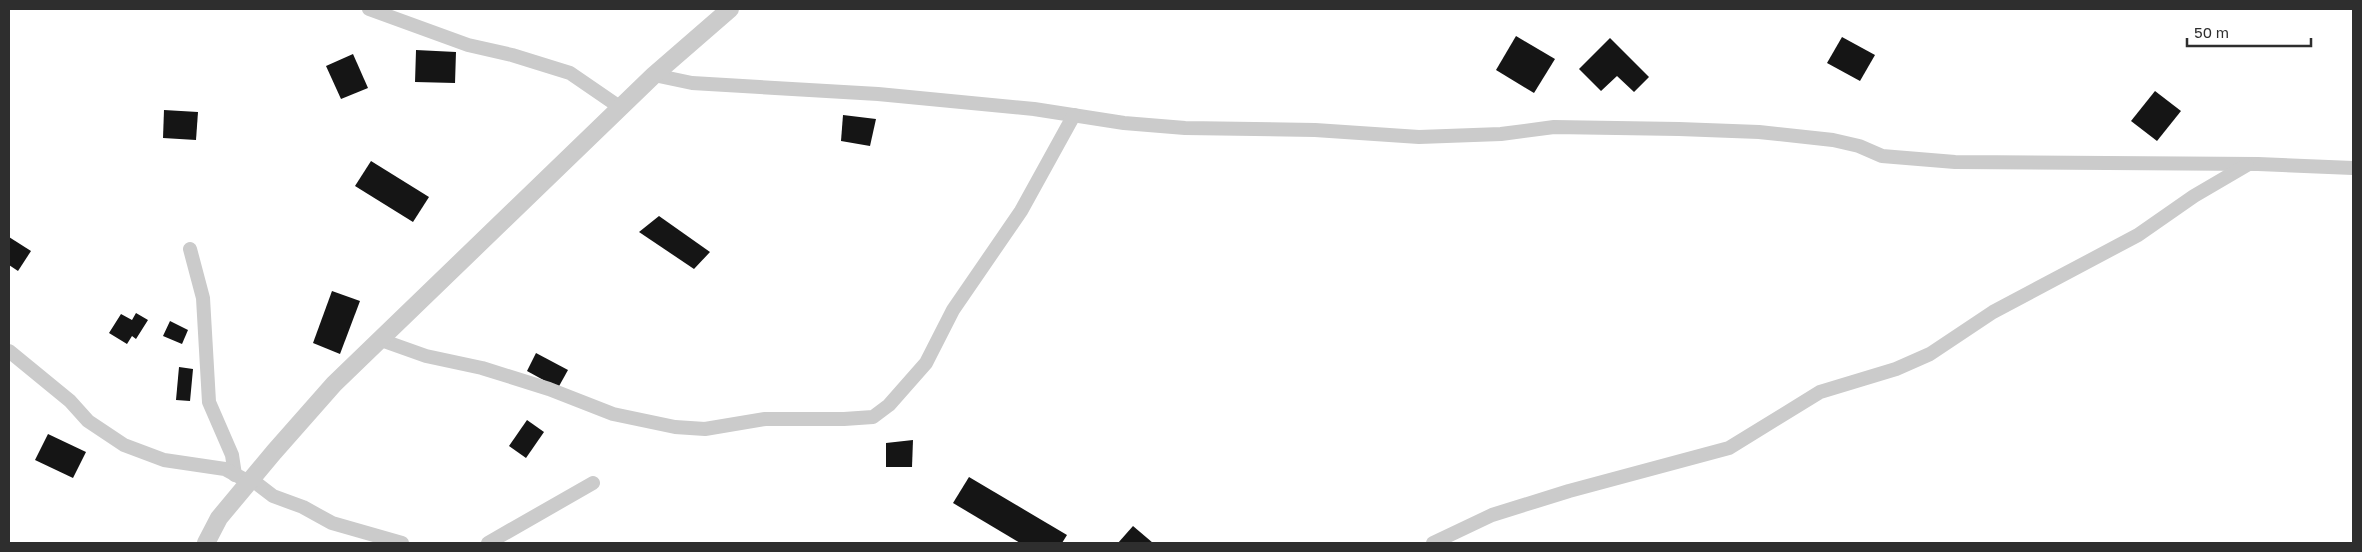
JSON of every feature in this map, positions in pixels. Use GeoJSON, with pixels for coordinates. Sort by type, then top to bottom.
{"type":"FeatureCollection","features":[{"type":"Feature","properties":{"kind":"street"},"geometry":{"type":"LineString","coordinates":[[369,9],[468,45],[512,55],[570,73],[621,108]]}},
{"type":"Feature","properties":{"kind":"street"},"geometry":{"type":"LineString","coordinates":[[206,543],[219,518],[245,479],[334,384],[654,75],[730,9]]}},
{"type":"Feature","properties":{"kind":"street"},"geometry":{"type":"LineString","coordinates":[[654,75],[692,83],[878,94],[1034,109],[1124,123],[1185,128],[1315,130],[1419,136],[1501,134],[1554,127],[1759,132],[1833,140],[1859,146],[1882,156],[1955,162],[2248,164],[2353,168]]}},
{"type":"Feature","properties":{"kind":"street"},"geometry":{"type":"LineString","coordinates":[[380,340],[426,356],[482,368],[549,389],[613,414],[675,427],[704,429],[765,419],[873,417],[889,405],[926,363],[953,310],[1021,211],[1074,115]]}},
{"type":"Feature","properties":{"kind":"street"},"geometry":{"type":"LineString","coordinates":[[1433,543],[1492,515],[1569,491],[1729,448],[1820,392],[1896,369],[1930,354],[1994,312],[2138,235],[2194,196],[2248,164]]}},
{"type":"Feature","properties":{"kind":"street"},"geometry":{"type":"LineString","coordinates":[[190,249],[203,298],[208,402],[245,479]]}},
{"type":"Feature","properties":{"kind":"street"},"geometry":{"type":"LineString","coordinates":[[9,351],[70,401],[88,421],[124,445],[164,460],[226,469],[273,496],[303,507],[332,523],[402,543]]}},
{"type":"Feature","properties":{"kind":"street"},"geometry":{"type":"LineString","coordinates":[[488,543],[592,483]]}},
{"type":"Feature","properties":{"kind":"building"},"geometry":{"type":"Polygon","coordinates":[[[1516,36],[1555,59],[1534,93],[1496,70],[1516,36]]]}},
{"type":"Feature","properties":{"kind":"building"},"geometry":{"type":"Polygon","coordinates":[[[1842,37],[1875,55],[1860,81],[1827,63],[1842,37]]]}},
{"type":"Feature","properties":{"kind":"building"},"geometry":{"type":"Polygon","coordinates":[[[1610,38],[1649,77],[1634,92],[1617,76],[1601,91],[1579,69],[1610,38]]]}},
{"type":"Feature","properties":{"kind":"building"},"geometry":{"type":"Polygon","coordinates":[[[416,50],[456,52],[455,83],[415,82],[416,50]]]}},
{"type":"Feature","properties":{"kind":"building"},"geometry":{"type":"Polygon","coordinates":[[[353,54],[368,88],[341,99],[326,66],[353,54]]]}},
{"type":"Feature","properties":{"kind":"building"},"geometry":{"type":"Polygon","coordinates":[[[2155,91],[2181,111],[2157,141],[2131,121],[2155,91]]]}},
{"type":"Feature","properties":{"kind":"building"},"geometry":{"type":"Polygon","coordinates":[[[164,110],[198,112],[196,140],[163,138],[164,110]]]}},
{"type":"Feature","properties":{"kind":"building"},"geometry":{"type":"Polygon","coordinates":[[[843,115],[876,119],[870,146],[841,141],[843,115]]]}},
{"type":"Feature","properties":{"kind":"building"},"geometry":{"type":"Polygon","coordinates":[[[371,161],[429,197],[413,222],[355,186],[371,161]]]}},
{"type":"Feature","properties":{"kind":"building"},"geometry":{"type":"Polygon","coordinates":[[[659,216],[710,252],[694,269],[639,232],[659,216]]]}},
{"type":"Feature","properties":{"kind":"building"},"geometry":{"type":"Polygon","coordinates":[[[9,237],[31,251],[18,271],[9,265],[9,237]]]}},
{"type":"Feature","properties":{"kind":"building"},"geometry":{"type":"Polygon","coordinates":[[[332,291],[360,301],[340,354],[313,343],[332,291]]]}},
{"type":"Feature","properties":{"kind":"building"},"geometry":{"type":"Polygon","coordinates":[[[136,313],[148,320],[136,339],[132,336],[127,344],[109,333],[121,314],[132,320],[136,313]]]}},
{"type":"Feature","properties":{"kind":"building"},"geometry":{"type":"Polygon","coordinates":[[[170,321],[188,330],[182,344],[163,336],[170,321]]]}},
{"type":"Feature","properties":{"kind":"building"},"geometry":{"type":"Polygon","coordinates":[[[536,353],[568,370],[558,388],[527,371],[536,353]]]}},
{"type":"Feature","properties":{"kind":"building"},"geometry":{"type":"Polygon","coordinates":[[[179,367],[193,369],[190,401],[176,400],[179,367]]]}},
{"type":"Feature","properties":{"kind":"building"},"geometry":{"type":"Polygon","coordinates":[[[527,420],[544,432],[526,458],[509,446],[527,420]]]}},
{"type":"Feature","properties":{"kind":"building"},"geometry":{"type":"Polygon","coordinates":[[[48,434],[86,452],[73,478],[35,460],[48,434]]]}},
{"type":"Feature","properties":{"kind":"building"},"geometry":{"type":"Polygon","coordinates":[[[913,440],[912,467],[886,467],[886,443],[913,440]]]}},
{"type":"Feature","properties":{"kind":"building"},"geometry":{"type":"Polygon","coordinates":[[[969,477],[1067,535],[1062,543],[1020,543],[953,503],[969,477]]]}},
{"type":"Feature","properties":{"kind":"building"},"geometry":{"type":"Polygon","coordinates":[[[1133,526],[1153,543],[1118,543],[1133,526]]]}}]}
